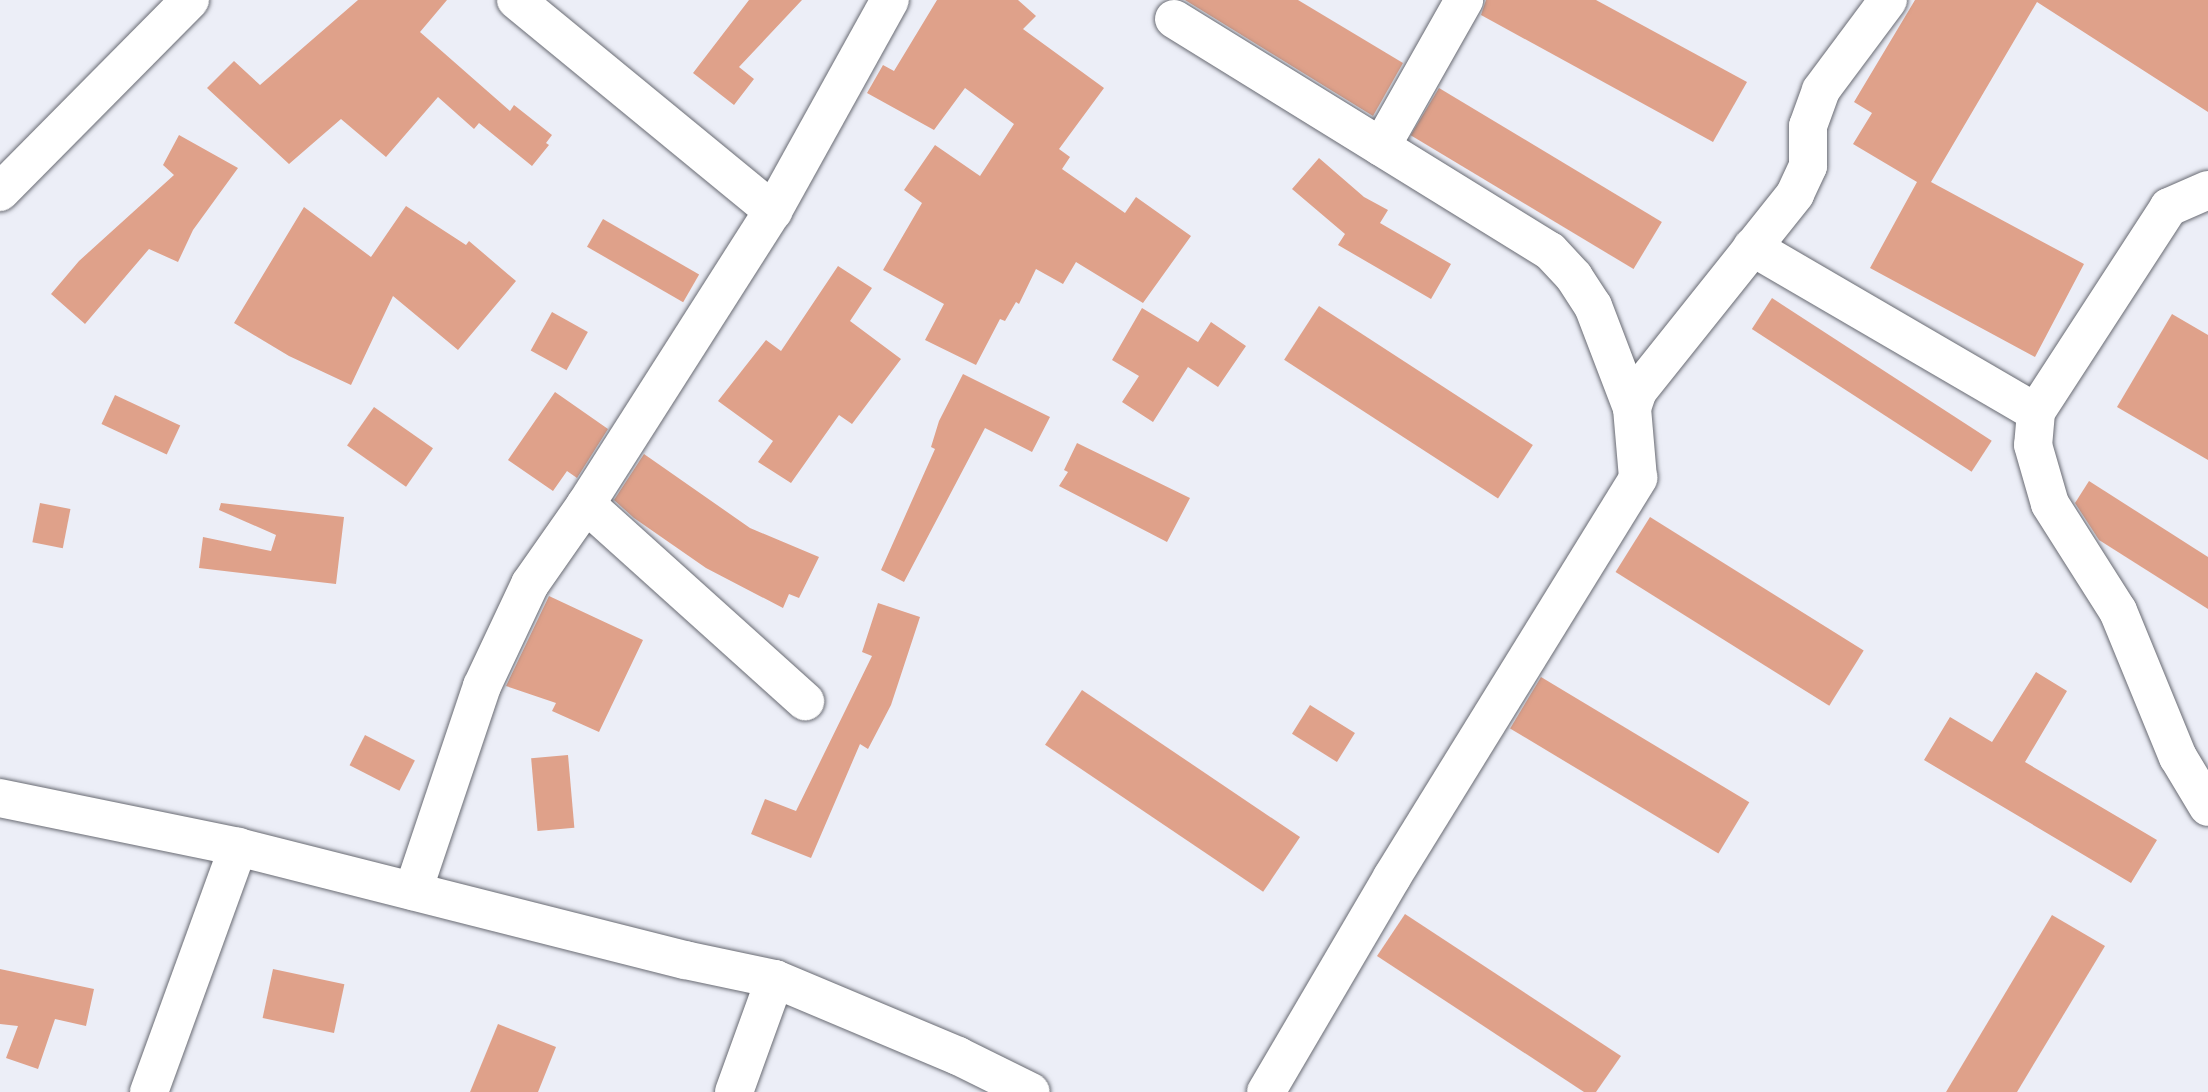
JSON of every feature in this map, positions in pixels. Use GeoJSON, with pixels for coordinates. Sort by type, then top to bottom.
{"type":"FeatureCollection","features":[{"type":"Feature","properties":{"kind":"street"},"geometry":{"type":"LineString","coordinates":[[0,192],[190,0]]}},
{"type":"Feature","properties":{"kind":"street"},"geometry":{"type":"LineString","coordinates":[[516,0],[773,211]]}},
{"type":"Feature","properties":{"kind":"street"},"geometry":{"type":"LineString","coordinates":[[413,891],[482,686],[530,584],[586,504],[773,211],[890,0]]}},
{"type":"Feature","properties":{"kind":"street"},"geometry":{"type":"LineString","coordinates":[[1381,147],[1464,0]]}},
{"type":"Feature","properties":{"kind":"street"},"geometry":{"type":"LineString","coordinates":[[1632,408],[1638,391],[1795,194],[1808,166],[1808,126],[1821,90],[1888,0]]}},
{"type":"Feature","properties":{"kind":"street"},"geometry":{"type":"LineString","coordinates":[[1174,19],[1550,251],[1574,277],[1593,306],[1632,408],[1638,478],[1392,877],[1266,1092]]}},
{"type":"Feature","properties":{"kind":"street"},"geometry":{"type":"LineString","coordinates":[[2208,190],[2169,207],[2036,412],[2034,445],[2050,504],[2118,611],[2178,757],[2208,807]]}},
{"type":"Feature","properties":{"kind":"street"},"geometry":{"type":"LineString","coordinates":[[1752,247],[2036,412]]}},
{"type":"Feature","properties":{"kind":"street"},"geometry":{"type":"LineString","coordinates":[[586,504],[805,701]]}},
{"type":"Feature","properties":{"kind":"street"},"geometry":{"type":"LineString","coordinates":[[0,798],[238,847],[685,960],[775,979],[958,1056],[1031,1092]]}},
{"type":"Feature","properties":{"kind":"street"},"geometry":{"type":"LineString","coordinates":[[149,1092],[238,847]]}},
{"type":"Feature","properties":{"kind":"street"},"geometry":{"type":"LineString","coordinates":[[734,1092],[775,979]]}},
{"type":"Feature","properties":{"kind":"building"},"geometry":{"type":"Polygon","coordinates":[[[358,0],[447,0],[420,32],[510,111],[514,105],[552,135],[546,143],[549,145],[532,166],[479,123],[474,129],[438,97],[386,157],[341,119],[289,164],[207,88],[234,61],[260,85],[358,0]]]}},
{"type":"Feature","properties":{"kind":"building"},"geometry":{"type":"Polygon","coordinates":[[[749,0],[802,0],[739,67],[754,79],[734,105],[693,73],[749,0]]]}},
{"type":"Feature","properties":{"kind":"building"},"geometry":{"type":"Polygon","coordinates":[[[937,0],[1018,0],[1036,16],[1023,29],[1104,88],[1059,149],[1070,157],[1062,169],[1125,213],[1136,197],[1191,236],[1143,303],[1076,262],[1063,284],[1036,269],[1019,304],[1016,302],[1005,321],[1000,319],[976,365],[925,340],[944,304],[883,270],[922,203],[904,190],[935,145],[980,176],[1014,124],[965,88],[934,130],[867,93],[883,65],[894,71],[937,0]]]}},
{"type":"Feature","properties":{"kind":"building"},"geometry":{"type":"Polygon","coordinates":[[[1185,0],[1298,0],[1403,63],[1373,116],[1185,0]]]}},
{"type":"Feature","properties":{"kind":"building"},"geometry":{"type":"Polygon","coordinates":[[[1486,0],[1596,0],[1747,82],[1713,142],[1481,15],[1486,0]]]}},
{"type":"Feature","properties":{"kind":"building"},"geometry":{"type":"Polygon","coordinates":[[[1915,0],[2208,0],[2208,112],[2037,2],[1931,182],[2084,264],[2035,357],[1870,268],[1917,182],[1853,144],[1872,113],[1854,102],[1915,0]]]}},
{"type":"Feature","properties":{"kind":"building"},"geometry":{"type":"Polygon","coordinates":[[[1439,88],[1662,222],[1634,269],[1411,135],[1439,88]]]}},
{"type":"Feature","properties":{"kind":"building"},"geometry":{"type":"Polygon","coordinates":[[[179,135],[238,168],[193,230],[178,262],[149,249],[85,324],[51,294],[79,261],[174,175],[163,165],[179,135]]]}},
{"type":"Feature","properties":{"kind":"building"},"geometry":{"type":"Polygon","coordinates":[[[1319,158],[1364,197],[1388,210],[1380,223],[1451,264],[1431,299],[1338,245],[1345,234],[1292,189],[1319,158]]]}},
{"type":"Feature","properties":{"kind":"building"},"geometry":{"type":"Polygon","coordinates":[[[406,206],[466,245],[469,241],[516,281],[458,350],[393,296],[351,385],[289,356],[234,323],[304,207],[371,257],[406,206]]]}},
{"type":"Feature","properties":{"kind":"building"},"geometry":{"type":"Polygon","coordinates":[[[603,219],[699,274],[683,302],[587,247],[603,219]]]}},
{"type":"Feature","properties":{"kind":"building"},"geometry":{"type":"Polygon","coordinates":[[[838,266],[872,288],[850,321],[901,359],[852,424],[839,415],[791,483],[758,462],[773,441],[718,401],[766,340],[781,351],[838,266]]]}},
{"type":"Feature","properties":{"kind":"building"},"geometry":{"type":"Polygon","coordinates":[[[1772,298],[1992,441],[1972,472],[1752,329],[1772,298]]]}},
{"type":"Feature","properties":{"kind":"building"},"geometry":{"type":"Polygon","coordinates":[[[1319,306],[1533,445],[1498,499],[1284,360],[1319,306]]]}},
{"type":"Feature","properties":{"kind":"building"},"geometry":{"type":"Polygon","coordinates":[[[1142,308],[1198,342],[1211,322],[1246,346],[1218,387],[1188,367],[1153,422],[1122,402],[1139,376],[1112,360],[1142,308]]]}},
{"type":"Feature","properties":{"kind":"building"},"geometry":{"type":"Polygon","coordinates":[[[552,312],[588,332],[567,370],[531,350],[552,312]]]}},
{"type":"Feature","properties":{"kind":"building"},"geometry":{"type":"Polygon","coordinates":[[[2172,314],[2208,335],[2208,460],[2117,407],[2172,314]]]}},
{"type":"Feature","properties":{"kind":"building"},"geometry":{"type":"Polygon","coordinates":[[[963,374],[1050,417],[1032,452],[985,428],[904,582],[881,570],[935,449],[931,447],[939,421],[963,374]]]}},
{"type":"Feature","properties":{"kind":"building"},"geometry":{"type":"Polygon","coordinates":[[[555,392],[608,429],[577,478],[567,471],[553,491],[508,460],[555,392]]]}},
{"type":"Feature","properties":{"kind":"building"},"geometry":{"type":"Polygon","coordinates":[[[115,395],[180,425],[167,454],[101,424],[115,395]]]}},
{"type":"Feature","properties":{"kind":"building"},"geometry":{"type":"Polygon","coordinates":[[[374,407],[433,448],[406,487],[347,446],[374,407]]]}},
{"type":"Feature","properties":{"kind":"building"},"geometry":{"type":"Polygon","coordinates":[[[1077,443],[1190,498],[1167,542],[1059,486],[1068,472],[1064,470],[1077,443]]]}},
{"type":"Feature","properties":{"kind":"building"},"geometry":{"type":"Polygon","coordinates":[[[644,454],[750,528],[819,557],[799,598],[789,594],[783,608],[706,568],[634,518],[614,500],[644,454]]]}},
{"type":"Feature","properties":{"kind":"building"},"geometry":{"type":"Polygon","coordinates":[[[2089,481],[2208,557],[2208,609],[2099,540],[2075,503],[2089,481]]]}},
{"type":"Feature","properties":{"kind":"building"},"geometry":{"type":"Polygon","coordinates":[[[40,503],[70,509],[63,548],[32,542],[40,503]]]}},
{"type":"Feature","properties":{"kind":"building"},"geometry":{"type":"Polygon","coordinates":[[[221,503],[344,517],[336,584],[199,568],[203,537],[271,551],[276,535],[219,510],[221,503]]]}},
{"type":"Feature","properties":{"kind":"building"},"geometry":{"type":"Polygon","coordinates":[[[1650,517],[1864,651],[1829,706],[1616,572],[1650,517]]]}},
{"type":"Feature","properties":{"kind":"building"},"geometry":{"type":"Polygon","coordinates":[[[549,596],[643,640],[599,732],[552,711],[556,703],[506,686],[549,596]]]}},
{"type":"Feature","properties":{"kind":"building"},"geometry":{"type":"Polygon","coordinates":[[[878,603],[920,617],[891,705],[868,749],[860,744],[811,858],[751,834],[765,799],[796,811],[872,656],[862,652],[878,603]]]}},
{"type":"Feature","properties":{"kind":"building"},"geometry":{"type":"Polygon","coordinates":[[[2036,672],[2067,691],[2025,762],[2157,840],[2131,883],[1924,760],[1950,717],[1992,742],[2036,672]]]}},
{"type":"Feature","properties":{"kind":"building"},"geometry":{"type":"Polygon","coordinates":[[[1541,677],[1749,802],[1718,854],[1510,728],[1541,677]]]}},
{"type":"Feature","properties":{"kind":"building"},"geometry":{"type":"Polygon","coordinates":[[[1082,690],[1300,837],[1263,892],[1045,745],[1082,690]]]}},
{"type":"Feature","properties":{"kind":"building"},"geometry":{"type":"Polygon","coordinates":[[[1310,705],[1355,733],[1337,762],[1292,734],[1310,705]]]}},
{"type":"Feature","properties":{"kind":"building"},"geometry":{"type":"Polygon","coordinates":[[[365,735],[415,760],[399,791],[350,765],[365,735]]]}},
{"type":"Feature","properties":{"kind":"building"},"geometry":{"type":"Polygon","coordinates":[[[568,755],[574,828],[538,831],[531,758],[568,755]]]}},
{"type":"Feature","properties":{"kind":"building"},"geometry":{"type":"Polygon","coordinates":[[[1405,914],[1621,1056],[1596,1092],[1584,1092],[1377,956],[1405,914]]]}},
{"type":"Feature","properties":{"kind":"building"},"geometry":{"type":"Polygon","coordinates":[[[2052,915],[2105,946],[2017,1092],[1946,1092],[2052,915]]]}},
{"type":"Feature","properties":{"kind":"building"},"geometry":{"type":"Polygon","coordinates":[[[0,969],[94,989],[86,1026],[55,1019],[38,1069],[6,1058],[18,1026],[0,1024],[0,969]]]}},
{"type":"Feature","properties":{"kind":"building"},"geometry":{"type":"Polygon","coordinates":[[[273,969],[344,984],[334,1033],[263,1018],[273,969]]]}},
{"type":"Feature","properties":{"kind":"building"},"geometry":{"type":"Polygon","coordinates":[[[498,1024],[556,1047],[538,1092],[470,1092],[498,1024]]]}}]}
